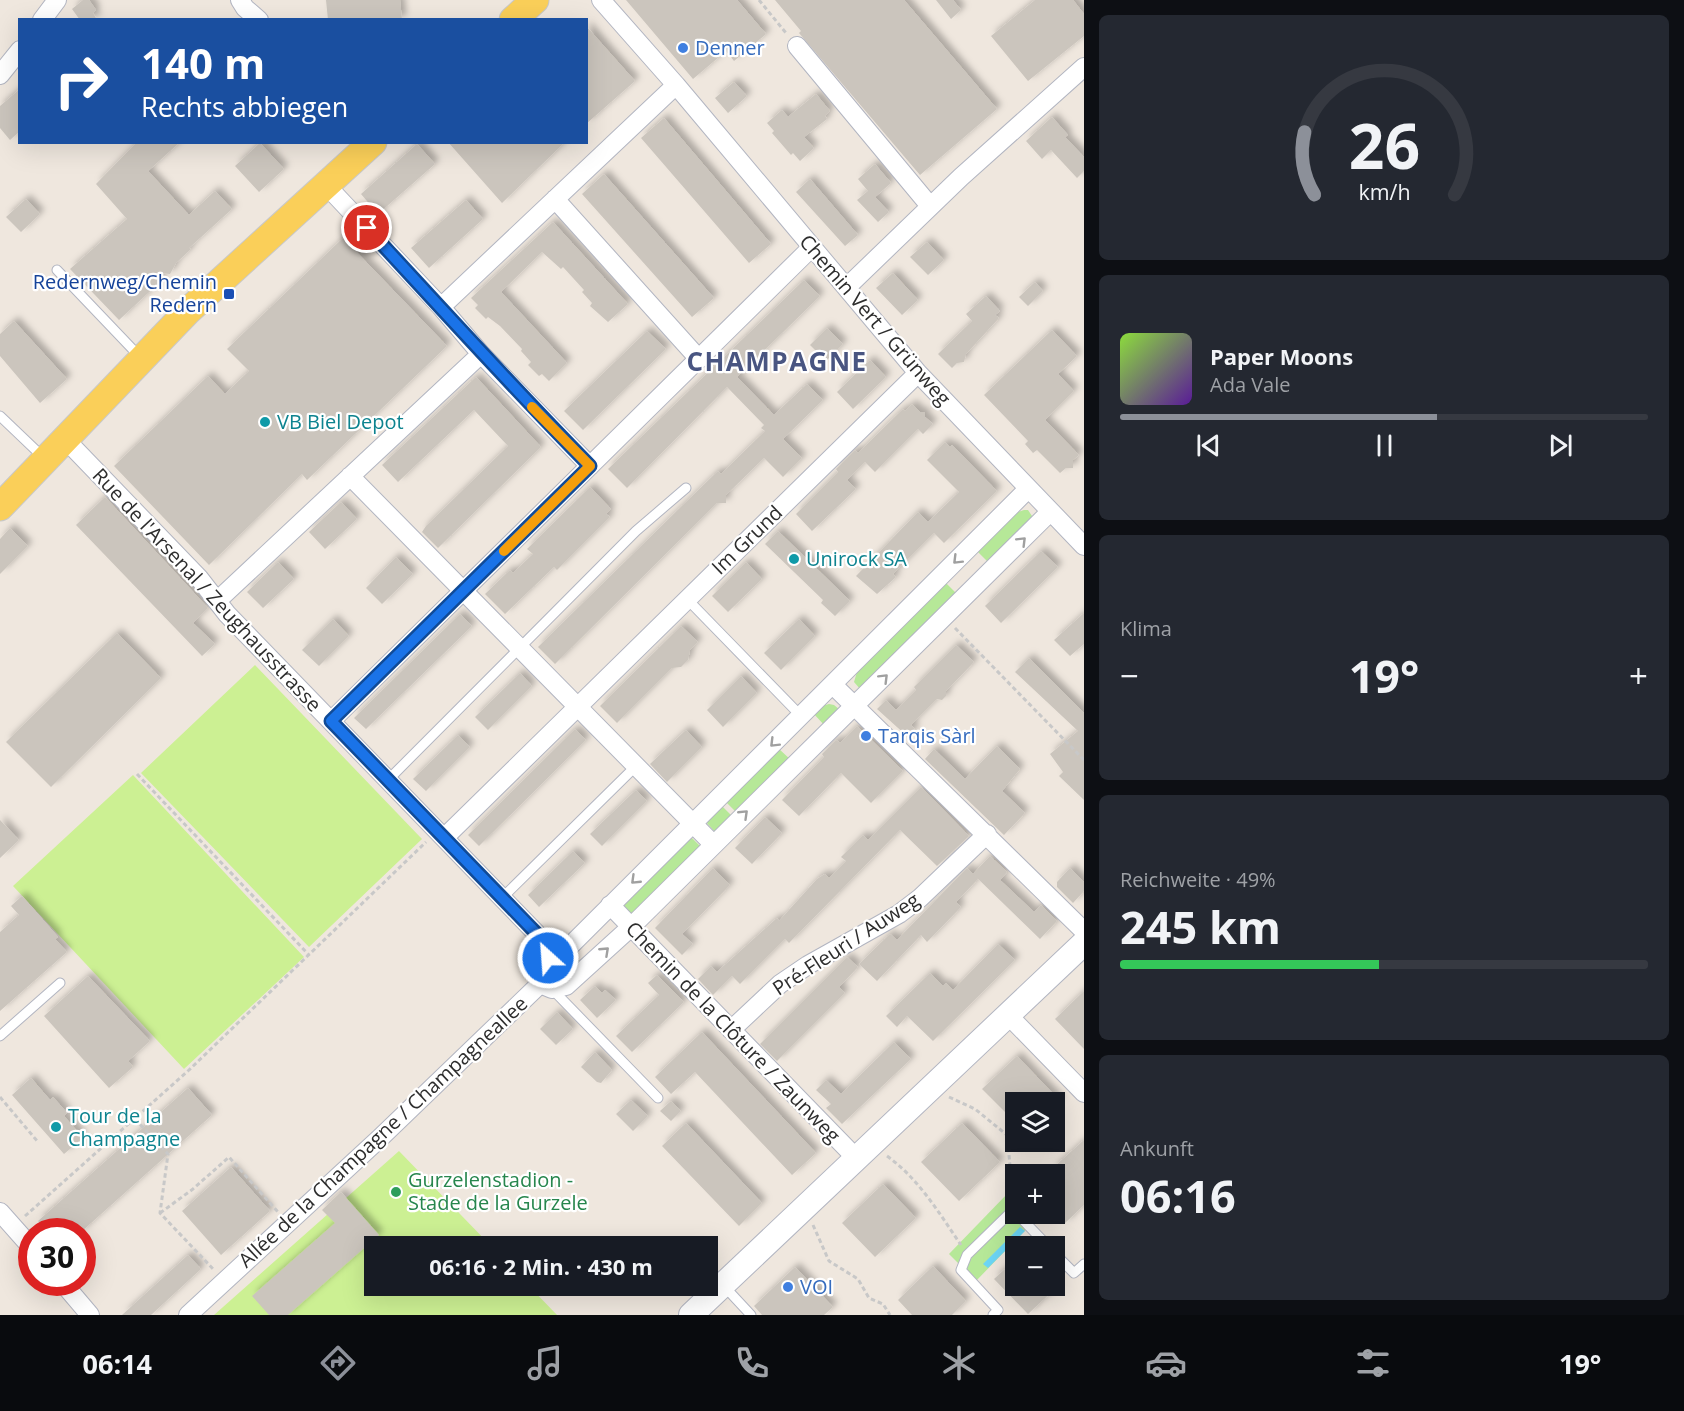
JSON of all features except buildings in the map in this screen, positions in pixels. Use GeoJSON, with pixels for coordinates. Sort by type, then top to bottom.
{"type":"FeatureCollection","features":[{"type":"Feature","properties":{"kind":"main road"},"geometry":{"type":"LineString","coordinates":[[515,18],[535,0]]}},
{"type":"Feature","properties":{"kind":"main road"},"geometry":{"type":"LineString","coordinates":[[0,507],[188,310],[371,144]]}},
{"type":"Feature","properties":{"kind":"street"},"geometry":{"type":"LineString","coordinates":[[44,18],[57,0]]}},
{"type":"Feature","properties":{"kind":"street"},"geometry":{"type":"LineString","coordinates":[[240,0],[244,8],[257,18]]}},
{"type":"Feature","properties":{"kind":"street","name":"Chemin Vert / Grünweg"},"geometry":{"type":"LineString","coordinates":[[601,0],[676,85],[811,248],[847,286],[918,373],[1084,546]]}},
{"type":"Feature","properties":{"kind":"street"},"geometry":{"type":"LineString","coordinates":[[797,46],[930,206]]}},
{"type":"Feature","properties":{"kind":"street"},"geometry":{"type":"LineString","coordinates":[[0,75],[18,52]]}},
{"type":"Feature","properties":{"kind":"street"},"geometry":{"type":"LineString","coordinates":[[847,286],[930,206],[1084,67]]}},
{"type":"Feature","properties":{"kind":"street"},"geometry":{"type":"LineString","coordinates":[[441,307],[676,85]]}},
{"type":"Feature","properties":{"kind":"street"},"geometry":{"type":"LineString","coordinates":[[326,184],[441,307],[481,354],[590,466]]}},
{"type":"Feature","properties":{"kind":"street"},"geometry":{"type":"LineString","coordinates":[[555,199],[699,359]]}},
{"type":"Feature","properties":{"kind":"street"},"geometry":{"type":"LineString","coordinates":[[331,721],[811,248]]}},
{"type":"Feature","properties":{"kind":"street"},"geometry":{"type":"LineString","coordinates":[[217,601],[481,354]]}},
{"type":"Feature","properties":{"kind":"street","name":"Im Grund"},"geometry":{"type":"LineString","coordinates":[[437,837],[577,707],[918,373]]}},
{"type":"Feature","properties":{"kind":"street","name":"Rue de l'Arsenal / Zeughausstrasse"},"geometry":{"type":"LineString","coordinates":[[65,439],[388,780],[437,837],[502,898],[544,944],[548,958]]}},
{"type":"Feature","properties":{"kind":"street"},"geometry":{"type":"LineString","coordinates":[[350,476],[713,844]]}},
{"type":"Feature","properties":{"kind":"street"},"geometry":{"type":"LineString","coordinates":[[546,987],[548,958],[567,949],[1028,489]]}},
{"type":"Feature","properties":{"kind":"street","name":"Allée de la Champagne / Champagneallee"},"geometry":{"type":"LineString","coordinates":[[188,1315],[546,987],[566,986],[631,927],[1050,512]]}},
{"type":"Feature","properties":{"kind":"street"},"geometry":{"type":"LineString","coordinates":[[833,685],[1084,930]]}},
{"type":"Feature","properties":{"kind":"street","name":"Pré-Fleuri / Auweg"},"geometry":{"type":"LineString","coordinates":[[731,1029],[780,984],[808,965],[899,914],[920,898],[987,834]]}},
{"type":"Feature","properties":{"kind":"street","name":"Chemin de la Clôture / Zaunweg"},"geometry":{"type":"LineString","coordinates":[[610,905],[856,1159]]}},
{"type":"Feature","properties":{"kind":"street"},"geometry":{"type":"LineString","coordinates":[[691,1315],[1084,943]]}},
{"type":"Feature","properties":{"kind":"street"},"geometry":{"type":"LineString","coordinates":[[1008,1016],[1084,1093]]}},
{"type":"Feature","properties":{"kind":"street"},"geometry":{"type":"LineString","coordinates":[[0,1212],[18,1232]]}},
{"type":"Feature","properties":{"kind":"street"},"geometry":{"type":"LineString","coordinates":[[74,1296],[90,1315]]}},
{"type":"Feature","properties":{"kind":"lane"},"geometry":{"type":"LineString","coordinates":[[57,270],[142,358]]}},
{"type":"Feature","properties":{"kind":"lane"},"geometry":{"type":"LineString","coordinates":[[0,416],[45,460]]}},
{"type":"Feature","properties":{"kind":"lane"},"geometry":{"type":"LineString","coordinates":[[388,780],[636,531],[686,488]]}},
{"type":"Feature","properties":{"kind":"lane"},"geometry":{"type":"LineString","coordinates":[[687,599],[801,716]]}},
{"type":"Feature","properties":{"kind":"lane"},"geometry":{"type":"LineString","coordinates":[[502,898],[636,766]]}},
{"type":"Feature","properties":{"kind":"lane"},"geometry":{"type":"LineString","coordinates":[[0,1036],[60,983]]}},
{"type":"Feature","properties":{"kind":"lane"},"geometry":{"type":"LineString","coordinates":[[546,987],[658,1098]]}},
{"type":"Feature","properties":{"kind":"lane"},"geometry":{"type":"LineString","coordinates":[[993,1315],[998,1310],[961,1270],[967,1255],[1005,1218]]}},
{"type":"Feature","properties":{"kind":"lane"},"geometry":{"type":"LineString","coordinates":[[1027,1224],[1038,1236]]}},
{"type":"Feature","properties":{"kind":"lane"},"geometry":{"type":"LineString","coordinates":[[1065,1264],[1074,1273],[1084,1264]]}},
{"type":"Feature","properties":{"kind":"lane"},"geometry":{"type":"LineString","coordinates":[[723,1286],[751,1315]]}},
{"type":"Feature","properties":{"kind":"path"},"geometry":{"type":"LineString","coordinates":[[759,0],[797,46]]}},
{"type":"Feature","properties":{"kind":"path"},"geometry":{"type":"LineString","coordinates":[[945,618],[1084,760]]}},
{"type":"Feature","properties":{"kind":"path"},"geometry":{"type":"LineString","coordinates":[[137,774],[309,955]]}},
{"type":"Feature","properties":{"kind":"path"},"geometry":{"type":"LineString","coordinates":[[23,1218],[135,1119],[437,837]]}},
{"type":"Feature","properties":{"kind":"path"},"geometry":{"type":"LineString","coordinates":[[947,1096],[975,1109],[1007,1135],[1010,1164]]}},
{"type":"Feature","properties":{"kind":"path"},"geometry":{"type":"LineString","coordinates":[[0,1097],[38,1142]]}},
{"type":"Feature","properties":{"kind":"path"},"geometry":{"type":"LineString","coordinates":[[135,1119],[168,1154],[160,1213]]}},
{"type":"Feature","properties":{"kind":"path"},"geometry":{"type":"LineString","coordinates":[[886,1155],[901,1166],[931,1200],[967,1255]]}},
{"type":"Feature","properties":{"kind":"path"},"geometry":{"type":"LineString","coordinates":[[160,1213],[193,1189],[230,1157],[282,1216]]}},
{"type":"Feature","properties":{"kind":"path"},"geometry":{"type":"LineString","coordinates":[[160,1213],[217,1273]]}},
{"type":"Feature","properties":{"kind":"path"},"geometry":{"type":"LineString","coordinates":[[813,1224],[829,1261],[858,1279],[869,1298],[883,1304],[890,1315]]}},
{"type":"Feature","properties":{"kind":"green space"},"geometry":{"type":"Polygon","coordinates":[[[1028,510],[1034,519],[991,565],[978,552],[1018,512],[1028,510]]]}},
{"type":"Feature","properties":{"kind":"green space"},"geometry":{"type":"Polygon","coordinates":[[[946,583],[959,596],[861,690],[854,682],[857,672],[946,583]]]}},
{"type":"Feature","properties":{"kind":"green space"},"geometry":{"type":"Polygon","coordinates":[[[255,665],[422,839],[309,947],[141,773],[255,665]]]}},
{"type":"Feature","properties":{"kind":"green space"},"geometry":{"type":"Polygon","coordinates":[[[829,704],[840,710],[826,727],[813,713],[819,707],[829,704]]]}},
{"type":"Feature","properties":{"kind":"green space"},"geometry":{"type":"Polygon","coordinates":[[[778,748],[792,761],[738,814],[725,801],[778,748]]]}},
{"type":"Feature","properties":{"kind":"green space"},"geometry":{"type":"Polygon","coordinates":[[[133,775],[304,957],[184,1069],[13,886],[133,775]]]}},
{"type":"Feature","properties":{"kind":"green space"},"geometry":{"type":"Polygon","coordinates":[[[721,805],[734,818],[716,833],[706,822],[721,805]]]}},
{"type":"Feature","properties":{"kind":"green space"},"geometry":{"type":"Polygon","coordinates":[[[691,837],[702,848],[633,915],[623,907],[623,902],[691,837]]]}},
{"type":"Feature","properties":{"kind":"green space"},"geometry":{"type":"Polygon","coordinates":[[[570,952],[584,966],[570,979],[557,966],[570,952]]]}},
{"type":"Feature","properties":{"kind":"green space","name":"Gurzelenstadion - Stade de la Gurzele"},"geometry":{"type":"Polygon","coordinates":[[[399,1151],[481,1236],[364,1236],[364,1296],[539,1296],[557,1315],[214,1315],[399,1151]]]}},
{"type":"Feature","properties":{"kind":"green space"},"geometry":{"type":"Polygon","coordinates":[[[1005,1196],[1005,1224],[1031,1224],[1020,1236],[1005,1236],[1005,1251],[976,1281],[949,1254],[1005,1196]]]}},
{"type":"Feature","properties":{"kind":"water"},"geometry":{"type":"Polygon","coordinates":[[[1020,1227],[1025,1231],[1020,1236],[1011,1236],[1020,1227]]]}},
{"type":"Feature","properties":{"kind":"water"},"geometry":{"type":"Polygon","coordinates":[[[1005,1242],[1005,1251],[988,1268],[983,1264],[1005,1242]]]}},
{"type":"Feature","properties":{"kind":"slow traffic"},"geometry":{"type":"LineString","coordinates":[[504,551],[590,466],[532,407]]}},
{"type":"Feature","properties":{"kind":"place","name":"Denner"},"geometry":{"type":"Point","coordinates":[683,48]}},
{"type":"Feature","properties":{"kind":"place","name":"Redernweg/Chemin Redern"},"geometry":{"type":"Point","coordinates":[229,294]}},
{"type":"Feature","properties":{"kind":"place","name":"VB Biel Depot"},"geometry":{"type":"Point","coordinates":[265,422]}},
{"type":"Feature","properties":{"kind":"place","name":"Unirock SA"},"geometry":{"type":"Point","coordinates":[794,559]}},
{"type":"Feature","properties":{"kind":"place","name":"Tarqis Sàrl"},"geometry":{"type":"Point","coordinates":[866,736]}},
{"type":"Feature","properties":{"kind":"place","name":"Tour de la Champagne"},"geometry":{"type":"Point","coordinates":[56,1127]}},
{"type":"Feature","properties":{"kind":"place","name":"Gurzelenstadion - Stade de la Gurzele"},"geometry":{"type":"Point","coordinates":[396,1192]}},
{"type":"Feature","properties":{"kind":"place","name":"VOI"},"geometry":{"type":"Point","coordinates":[788,1287]}},
{"type":"Feature","properties":{"kind":"district","name":"CHAMPAGNE"},"geometry":{"type":"Point","coordinates":[777,362]}},
{"type":"Feature","properties":{"kind":"route"},"geometry":{"type":"LineString","coordinates":[[367,228],[441,307],[481,354],[590,466],[331,721],[536,933],[546,947],[548,958]]}}]}
